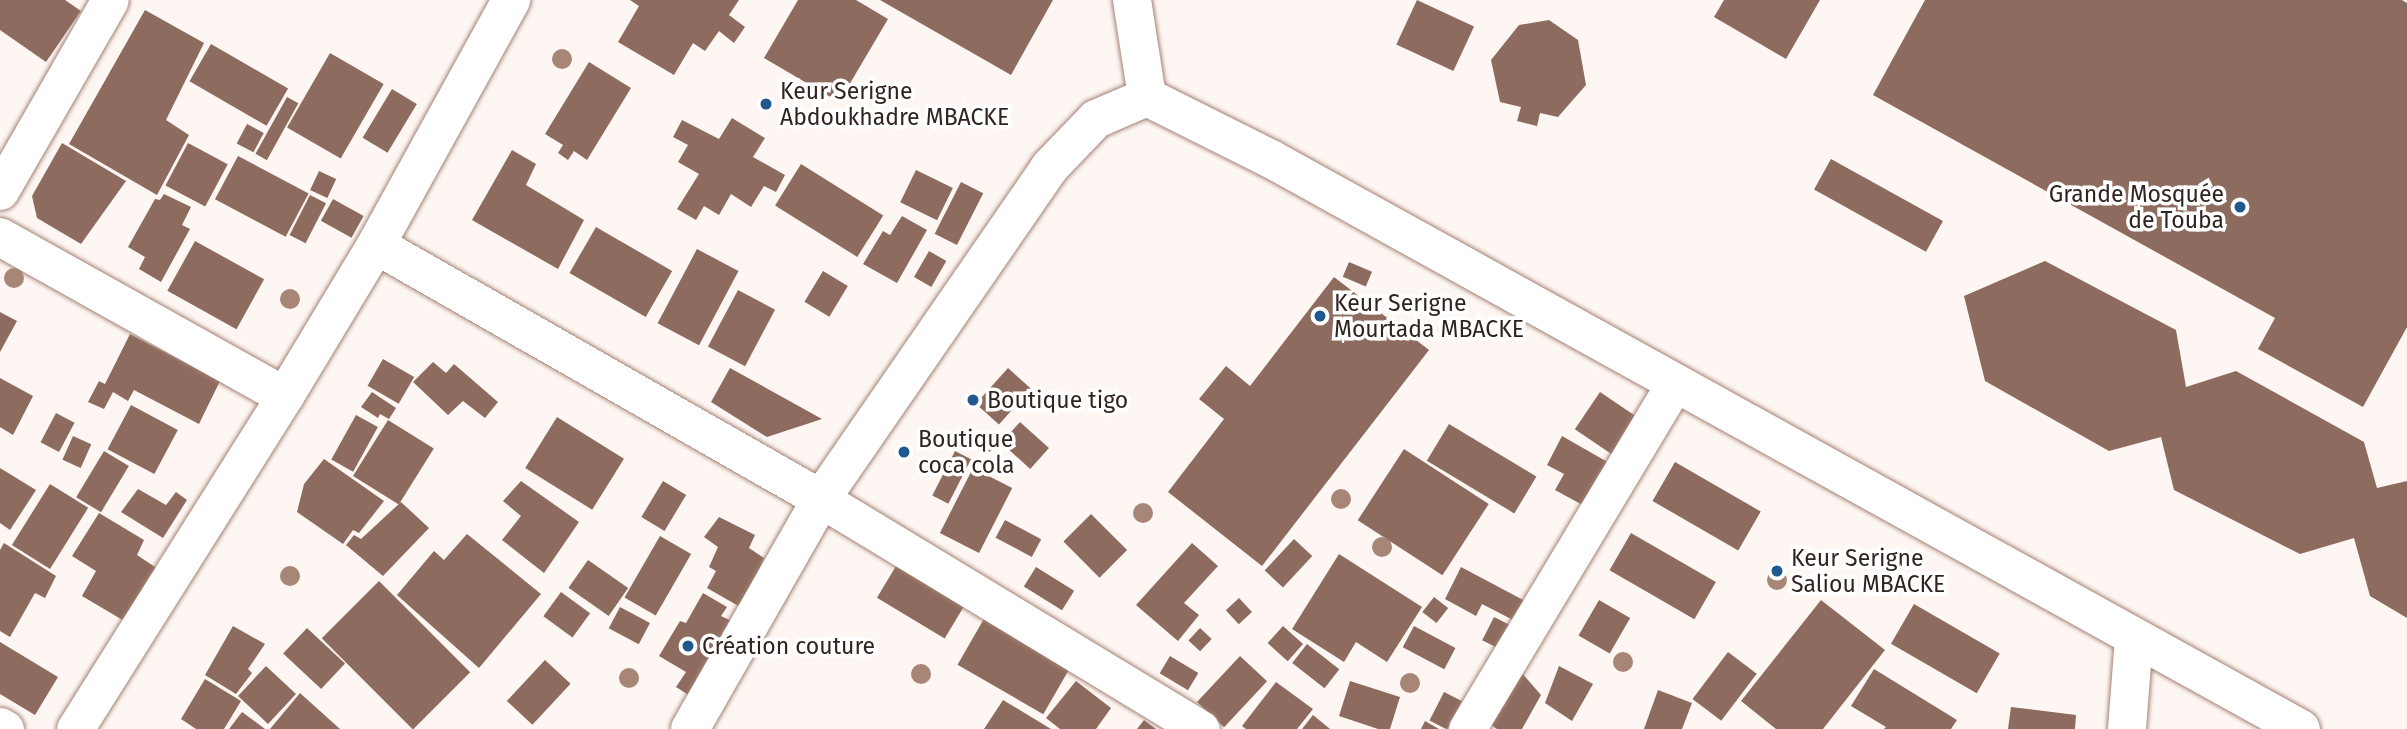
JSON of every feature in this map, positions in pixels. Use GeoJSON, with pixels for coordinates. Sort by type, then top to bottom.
{"type":"FeatureCollection","features":[{"type":"Feature","properties":{"kind":"street"},"geometry":{"type":"LineString","coordinates":[[0,191],[110,0]]}},
{"type":"Feature","properties":{"kind":"street"},"geometry":{"type":"LineString","coordinates":[[75,729],[285,396],[376,245],[511,0]]}},
{"type":"Feature","properties":{"kind":"street"},"geometry":{"type":"LineString","coordinates":[[1132,0],[1147,96]]}},
{"type":"Feature","properties":{"kind":"street"},"geometry":{"type":"LineString","coordinates":[[1147,96],[1271,159],[2301,729]]}},
{"type":"Feature","properties":{"kind":"street"},"geometry":{"type":"LineString","coordinates":[[690,729],[821,499],[1049,168],[1096,119],[1147,96]]}},
{"type":"Feature","properties":{"kind":"street"},"geometry":{"type":"LineString","coordinates":[[0,237],[285,396]]}},
{"type":"Feature","properties":{"kind":"street"},"geometry":{"type":"LineString","coordinates":[[376,245],[821,499],[1201,729]]}},
{"type":"Feature","properties":{"kind":"street"},"geometry":{"type":"LineString","coordinates":[[1467,729],[1675,383]]}},
{"type":"Feature","properties":{"kind":"street"},"geometry":{"type":"LineString","coordinates":[[2127,729],[2134,637]]}},
{"type":"Feature","properties":{"kind":"street"},"geometry":{"type":"LineString","coordinates":[[0,726],[5,729]]}},
{"type":"Feature","properties":{"kind":"building"},"geometry":{"type":"Polygon","coordinates":[[[0,0],[65,0],[81,11],[46,62],[0,30],[0,0]]]}},
{"type":"Feature","properties":{"kind":"building"},"geometry":{"type":"Polygon","coordinates":[[[630,0],[739,0],[729,15],[745,27],[734,43],[719,31],[705,51],[693,43],[674,75],[618,42],[639,6],[630,0]]]}},
{"type":"Feature","properties":{"kind":"building"},"geometry":{"type":"Polygon","coordinates":[[[798,0],[856,0],[888,19],[839,102],[764,58],[798,0]]]}},
{"type":"Feature","properties":{"kind":"building"},"geometry":{"type":"Polygon","coordinates":[[[880,0],[1053,0],[1011,75],[880,0]]]}},
{"type":"Feature","properties":{"kind":"building"},"geometry":{"type":"Polygon","coordinates":[[[1417,0],[1474,27],[1453,71],[1396,44],[1417,0]]]}},
{"type":"Feature","properties":{"kind":"building"},"geometry":{"type":"Polygon","coordinates":[[[1724,0],[1820,0],[1786,59],[1714,17],[1724,0]]]}},
{"type":"Feature","properties":{"kind":"building","name":"Grande Mosquée de Touba"},"geometry":{"type":"Polygon","coordinates":[[[1925,0],[2402,0],[2407,3],[2407,327],[2363,407],[2258,349],[2275,318],[1873,95],[1925,0]]]}},
{"type":"Feature","properties":{"kind":"building"},"geometry":{"type":"Polygon","coordinates":[[[145,10],[204,43],[166,120],[189,135],[157,195],[69,144],[145,10]]]}},
{"type":"Feature","properties":{"kind":"building"},"geometry":{"type":"Polygon","coordinates":[[[1549,20],[1578,40],[1586,85],[1558,117],[1540,113],[1537,126],[1517,121],[1521,107],[1500,102],[1491,60],[1519,25],[1549,20]]]}},
{"type":"Feature","properties":{"kind":"building"},"geometry":{"type":"Polygon","coordinates":[[[211,44],[288,88],[267,126],[190,81],[211,44]]]}},
{"type":"Feature","properties":{"kind":"building"},"geometry":{"type":"Polygon","coordinates":[[[330,53],[384,84],[341,158],[287,127],[330,53]]]}},
{"type":"Feature","properties":{"kind":"building"},"geometry":{"type":"Polygon","coordinates":[[[589,62],[631,88],[587,160],[574,151],[568,160],[558,153],[563,145],[545,134],[589,62]]]}},
{"type":"Feature","properties":{"kind":"building"},"geometry":{"type":"Polygon","coordinates":[[[392,89],[417,104],[388,153],[363,138],[392,89]]]}},
{"type":"Feature","properties":{"kind":"building"},"geometry":{"type":"Polygon","coordinates":[[[287,97],[298,103],[267,160],[255,154],[287,97]]]}},
{"type":"Feature","properties":{"kind":"building"},"geometry":{"type":"Polygon","coordinates":[[[732,118],[765,138],[753,157],[785,175],[776,192],[764,186],[751,207],[731,194],[719,215],[704,206],[696,220],[677,209],[699,174],[678,162],[688,145],[673,137],[682,120],[719,139],[732,118]]]}},
{"type":"Feature","properties":{"kind":"building"},"geometry":{"type":"Polygon","coordinates":[[[247,124],[264,133],[253,152],[237,143],[247,124]]]}},
{"type":"Feature","properties":{"kind":"building"},"geometry":{"type":"Polygon","coordinates":[[[62,143],[126,181],[81,244],[37,218],[32,196],[62,143]]]}},
{"type":"Feature","properties":{"kind":"building"},"geometry":{"type":"Polygon","coordinates":[[[188,143],[228,164],[205,207],[165,185],[188,143]]]}},
{"type":"Feature","properties":{"kind":"building"},"geometry":{"type":"Polygon","coordinates":[[[512,150],[536,164],[526,185],[584,220],[558,269],[472,220],[512,150]]]}},
{"type":"Feature","properties":{"kind":"building"},"geometry":{"type":"Polygon","coordinates":[[[238,156],[309,194],[286,237],[215,199],[238,156]]]}},
{"type":"Feature","properties":{"kind":"building"},"geometry":{"type":"Polygon","coordinates":[[[1831,159],[1943,221],[1926,252],[1814,190],[1831,159]]]}},
{"type":"Feature","properties":{"kind":"building"},"geometry":{"type":"Polygon","coordinates":[[[801,164],[883,215],[857,257],[775,206],[801,164]]]}},
{"type":"Feature","properties":{"kind":"building"},"geometry":{"type":"Polygon","coordinates":[[[916,170],[953,188],[937,220],[900,202],[916,170]]]}},
{"type":"Feature","properties":{"kind":"building"},"geometry":{"type":"Polygon","coordinates":[[[319,171],[336,179],[327,198],[310,190],[319,171]]]}},
{"type":"Feature","properties":{"kind":"building"},"geometry":{"type":"Polygon","coordinates":[[[961,182],[983,193],[957,245],[935,234],[961,182]]]}},
{"type":"Feature","properties":{"kind":"building"},"geometry":{"type":"Polygon","coordinates":[[[164,194],[191,207],[182,225],[190,229],[161,282],[139,269],[145,257],[128,247],[155,199],[160,200],[164,194]]]}},
{"type":"Feature","properties":{"kind":"building"},"geometry":{"type":"Polygon","coordinates":[[[310,195],[326,203],[306,243],[290,235],[310,195]]]}},
{"type":"Feature","properties":{"kind":"building"},"geometry":{"type":"Polygon","coordinates":[[[333,199],[364,216],[351,238],[321,221],[333,199]]]}},
{"type":"Feature","properties":{"kind":"building"},"geometry":{"type":"Polygon","coordinates":[[[902,216],[927,230],[897,283],[863,264],[883,231],[890,235],[902,216]]]}},
{"type":"Feature","properties":{"kind":"building"},"geometry":{"type":"Polygon","coordinates":[[[596,227],[672,271],[646,317],[570,273],[596,227]]]}},
{"type":"Feature","properties":{"kind":"building"},"geometry":{"type":"Polygon","coordinates":[[[195,241],[264,279],[236,329],[167,291],[195,241]]]}},
{"type":"Feature","properties":{"kind":"building"},"geometry":{"type":"Polygon","coordinates":[[[697,249],[738,271],[699,345],[658,323],[697,249]]]}},
{"type":"Feature","properties":{"kind":"building"},"geometry":{"type":"Polygon","coordinates":[[[929,251],[946,261],[931,287],[914,277],[929,251]]]}},
{"type":"Feature","properties":{"kind":"building"},"geometry":{"type":"Polygon","coordinates":[[[2045,261],[2176,330],[2186,387],[2236,371],[2364,442],[2377,488],[2407,481],[2407,618],[2370,596],[2354,538],[2300,554],[2174,490],[2161,437],[2109,451],[1985,381],[1964,296],[2045,261]]]}},
{"type":"Feature","properties":{"kind":"building"},"geometry":{"type":"Polygon","coordinates":[[[1349,262],[1372,272],[1366,286],[1343,277],[1349,262]]]}},
{"type":"Feature","properties":{"kind":"building"},"geometry":{"type":"Polygon","coordinates":[[[823,271],[848,286],[829,317],[804,302],[823,271]]]}},
{"type":"Feature","properties":{"kind":"building"},"geometry":{"type":"Polygon","coordinates":[[[1334,277],[1429,350],[1262,566],[1168,492],[1224,419],[1199,399],[1226,366],[1250,386],[1334,277]]]}},
{"type":"Feature","properties":{"kind":"building"},"geometry":{"type":"Polygon","coordinates":[[[738,290],[775,310],[745,366],[708,347],[738,290]]]}},
{"type":"Feature","properties":{"kind":"building"},"geometry":{"type":"Polygon","coordinates":[[[0,312],[17,321],[0,352],[0,312]]]}},
{"type":"Feature","properties":{"kind":"building"},"geometry":{"type":"Polygon","coordinates":[[[130,334],[220,381],[199,424],[134,390],[128,401],[113,392],[104,409],[88,402],[99,381],[105,384],[130,334]]]}},
{"type":"Feature","properties":{"kind":"building"},"geometry":{"type":"Polygon","coordinates":[[[383,359],[414,377],[399,404],[368,386],[383,359]]]}},
{"type":"Feature","properties":{"kind":"building"},"geometry":{"type":"Polygon","coordinates":[[[433,362],[446,373],[454,364],[498,402],[485,418],[463,401],[448,415],[413,382],[433,362]]]}},
{"type":"Feature","properties":{"kind":"building"},"geometry":{"type":"Polygon","coordinates":[[[730,368],[822,419],[767,437],[711,402],[730,368]]]}},
{"type":"Feature","properties":{"kind":"building"},"geometry":{"type":"Polygon","coordinates":[[[1008,368],[1031,389],[999,424],[976,404],[1008,368]]]}},
{"type":"Feature","properties":{"kind":"building"},"geometry":{"type":"Polygon","coordinates":[[[0,378],[33,396],[13,435],[0,427],[0,378]]]}},
{"type":"Feature","properties":{"kind":"building"},"geometry":{"type":"Polygon","coordinates":[[[372,392],[396,408],[389,419],[380,414],[378,418],[361,407],[372,392]]]}},
{"type":"Feature","properties":{"kind":"building"},"geometry":{"type":"Polygon","coordinates":[[[1600,392],[1641,420],[1616,457],[1575,429],[1600,392]]]}},
{"type":"Feature","properties":{"kind":"building"},"geometry":{"type":"Polygon","coordinates":[[[131,405],[178,430],[154,474],[108,449],[131,405]]]}},
{"type":"Feature","properties":{"kind":"building"},"geometry":{"type":"Polygon","coordinates":[[[56,413],[75,423],[59,452],[41,442],[56,413]]]}},
{"type":"Feature","properties":{"kind":"building"},"geometry":{"type":"Polygon","coordinates":[[[356,415],[378,427],[353,472],[331,460],[356,415]]]}},
{"type":"Feature","properties":{"kind":"building"},"geometry":{"type":"Polygon","coordinates":[[[557,417],[624,459],[592,510],[525,468],[557,417]]]}},
{"type":"Feature","properties":{"kind":"building"},"geometry":{"type":"Polygon","coordinates":[[[388,420],[434,449],[399,505],[353,476],[388,420]]]}},
{"type":"Feature","properties":{"kind":"building"},"geometry":{"type":"Polygon","coordinates":[[[1020,422],[1049,448],[1030,469],[1001,443],[1020,422]]]}},
{"type":"Feature","properties":{"kind":"building"},"geometry":{"type":"Polygon","coordinates":[[[1449,424],[1536,477],[1514,513],[1427,461],[1449,424]]]}},
{"type":"Feature","properties":{"kind":"building"},"geometry":{"type":"Polygon","coordinates":[[[73,436],[91,444],[81,468],[62,460],[73,436]]]}},
{"type":"Feature","properties":{"kind":"building"},"geometry":{"type":"Polygon","coordinates":[[[1562,436],[1611,464],[1588,508],[1555,490],[1564,474],[1547,465],[1562,436]]]}},
{"type":"Feature","properties":{"kind":"building"},"geometry":{"type":"Polygon","coordinates":[[[1404,449],[1489,504],[1442,575],[1358,520],[1404,449]]]}},
{"type":"Feature","properties":{"kind":"building"},"geometry":{"type":"Polygon","coordinates":[[[104,451],[129,466],[101,512],[76,497],[104,451]]]}},
{"type":"Feature","properties":{"kind":"building"},"geometry":{"type":"Polygon","coordinates":[[[955,451],[971,459],[948,504],[932,496],[955,451]]]}},
{"type":"Feature","properties":{"kind":"building"},"geometry":{"type":"Polygon","coordinates":[[[324,459],[384,501],[359,533],[353,530],[343,544],[297,512],[304,484],[324,459]]]}},
{"type":"Feature","properties":{"kind":"building"},"geometry":{"type":"Polygon","coordinates":[[[1675,462],[1761,512],[1738,550],[1652,501],[1675,462]]]}},
{"type":"Feature","properties":{"kind":"building"},"geometry":{"type":"Polygon","coordinates":[[[0,468],[36,490],[10,530],[0,523],[0,468]]]}},
{"type":"Feature","properties":{"kind":"building"},"geometry":{"type":"Polygon","coordinates":[[[973,468],[1012,488],[979,553],[940,533],[973,468]]]}},
{"type":"Feature","properties":{"kind":"building"},"geometry":{"type":"Polygon","coordinates":[[[521,481],[579,522],[544,573],[502,540],[521,516],[503,501],[521,481]]]}},
{"type":"Feature","properties":{"kind":"building"},"geometry":{"type":"Polygon","coordinates":[[[663,481],[686,495],[665,531],[641,517],[663,481]]]}},
{"type":"Feature","properties":{"kind":"building"},"geometry":{"type":"Polygon","coordinates":[[[50,484],[88,508],[50,569],[12,545],[50,484]]]}},
{"type":"Feature","properties":{"kind":"building"},"geometry":{"type":"Polygon","coordinates":[[[138,489],[166,505],[176,492],[187,500],[163,538],[121,512],[138,489]]]}},
{"type":"Feature","properties":{"kind":"building"},"geometry":{"type":"Polygon","coordinates":[[[401,502],[429,528],[383,576],[346,545],[354,535],[361,539],[401,502]]]}},
{"type":"Feature","properties":{"kind":"building"},"geometry":{"type":"Polygon","coordinates":[[[99,513],[144,540],[137,555],[161,571],[131,625],[82,596],[96,571],[72,556],[99,513]]]}},
{"type":"Feature","properties":{"kind":"building"},"geometry":{"type":"Polygon","coordinates":[[[1091,514],[1127,550],[1099,578],[1063,542],[1091,514]]]}},
{"type":"Feature","properties":{"kind":"building"},"geometry":{"type":"Polygon","coordinates":[[[719,517],[755,535],[749,548],[764,558],[742,608],[707,588],[716,571],[709,567],[718,547],[704,537],[719,517]]]}},
{"type":"Feature","properties":{"kind":"building"},"geometry":{"type":"Polygon","coordinates":[[[1005,520],[1041,539],[1032,557],[996,538],[1005,520]]]}},
{"type":"Feature","properties":{"kind":"building"},"geometry":{"type":"Polygon","coordinates":[[[1631,533],[1716,582],[1694,619],[1610,570],[1631,533]]]}},
{"type":"Feature","properties":{"kind":"building"},"geometry":{"type":"Polygon","coordinates":[[[467,534],[541,594],[479,668],[397,595],[434,551],[444,560],[467,534]]]}},
{"type":"Feature","properties":{"kind":"building"},"geometry":{"type":"Polygon","coordinates":[[[660,536],[691,554],[656,615],[624,597],[660,536]]]}},
{"type":"Feature","properties":{"kind":"building"},"geometry":{"type":"Polygon","coordinates":[[[1294,539],[1312,556],[1283,587],[1265,570],[1294,539]]]}},
{"type":"Feature","properties":{"kind":"building"},"geometry":{"type":"Polygon","coordinates":[[[4,543],[56,576],[45,598],[35,593],[10,637],[0,631],[0,550],[4,543]]]}},
{"type":"Feature","properties":{"kind":"building"},"geometry":{"type":"Polygon","coordinates":[[[1192,543],[1218,566],[1184,603],[1199,615],[1178,641],[1136,605],[1192,543]]]}},
{"type":"Feature","properties":{"kind":"building"},"geometry":{"type":"Polygon","coordinates":[[[1339,554],[1422,607],[1387,662],[1356,642],[1344,662],[1292,629],[1339,554]]]}},
{"type":"Feature","properties":{"kind":"building"},"geometry":{"type":"Polygon","coordinates":[[[588,560],[628,588],[609,616],[568,588],[588,560]]]}},
{"type":"Feature","properties":{"kind":"building"},"geometry":{"type":"Polygon","coordinates":[[[896,566],[964,607],[945,638],[877,598],[896,566]]]}},
{"type":"Feature","properties":{"kind":"building"},"geometry":{"type":"Polygon","coordinates":[[[1036,567],[1074,591],[1062,610],[1024,587],[1036,567]]]}},
{"type":"Feature","properties":{"kind":"building"},"geometry":{"type":"Polygon","coordinates":[[[1461,567],[1527,602],[1517,622],[1482,604],[1476,616],[1445,599],[1461,567]]]}},
{"type":"Feature","properties":{"kind":"building"},"geometry":{"type":"Polygon","coordinates":[[[379,581],[470,672],[412,729],[322,638],[379,581]]]}},
{"type":"Feature","properties":{"kind":"building"},"geometry":{"type":"Polygon","coordinates":[[[561,592],[590,613],[572,637],[543,616],[561,592]]]}},
{"type":"Feature","properties":{"kind":"building"},"geometry":{"type":"Polygon","coordinates":[[[703,593],[727,607],[721,616],[736,623],[698,701],[676,687],[686,672],[659,656],[680,621],[686,623],[703,593]]]}},
{"type":"Feature","properties":{"kind":"building"},"geometry":{"type":"Polygon","coordinates":[[[1434,597],[1448,608],[1436,623],[1422,612],[1434,597]]]}},
{"type":"Feature","properties":{"kind":"building"},"geometry":{"type":"Polygon","coordinates":[[[1239,598],[1252,612],[1239,624],[1226,610],[1239,598]]]}},
{"type":"Feature","properties":{"kind":"building"},"geometry":{"type":"Polygon","coordinates":[[[1599,600],[1630,618],[1610,654],[1578,636],[1599,600]]]}},
{"type":"Feature","properties":{"kind":"building"},"geometry":{"type":"Polygon","coordinates":[[[1821,600],[1885,650],[1823,729],[1776,729],[1741,701],[1821,600]]]}},
{"type":"Feature","properties":{"kind":"building"},"geometry":{"type":"Polygon","coordinates":[[[1914,604],[2000,654],[1977,693],[1891,644],[1914,604]]]}},
{"type":"Feature","properties":{"kind":"building"},"geometry":{"type":"Polygon","coordinates":[[[620,607],[650,623],[639,644],[609,628],[620,607]]]}},
{"type":"Feature","properties":{"kind":"building"},"geometry":{"type":"Polygon","coordinates":[[[985,617],[1071,666],[1043,714],[958,665],[985,617]]]}},
{"type":"Feature","properties":{"kind":"building"},"geometry":{"type":"Polygon","coordinates":[[[1494,617],[1512,626],[1500,649],[1482,640],[1494,617]]]}},
{"type":"Feature","properties":{"kind":"building"},"geometry":{"type":"Polygon","coordinates":[[[233,626],[265,644],[248,669],[252,673],[236,694],[205,675],[233,626]]]}},
{"type":"Feature","properties":{"kind":"building"},"geometry":{"type":"Polygon","coordinates":[[[1283,626],[1303,644],[1288,661],[1268,643],[1283,626]]]}},
{"type":"Feature","properties":{"kind":"building"},"geometry":{"type":"Polygon","coordinates":[[[1414,626],[1455,648],[1444,669],[1403,647],[1414,626]]]}},
{"type":"Feature","properties":{"kind":"building"},"geometry":{"type":"Polygon","coordinates":[[[307,628],[345,663],[321,689],[283,654],[307,628]]]}},
{"type":"Feature","properties":{"kind":"building"},"geometry":{"type":"Polygon","coordinates":[[[1200,628],[1212,639],[1200,651],[1188,640],[1200,628]]]}},
{"type":"Feature","properties":{"kind":"building"},"geometry":{"type":"Polygon","coordinates":[[[0,642],[58,677],[35,715],[0,694],[0,642]]]}},
{"type":"Feature","properties":{"kind":"building"},"geometry":{"type":"Polygon","coordinates":[[[1307,644],[1339,669],[1325,688],[1292,663],[1307,644]]]}},
{"type":"Feature","properties":{"kind":"building"},"geometry":{"type":"Polygon","coordinates":[[[1728,652],[1757,674],[1721,721],[1692,699],[1728,652]]]}},
{"type":"Feature","properties":{"kind":"building"},"geometry":{"type":"Polygon","coordinates":[[[1170,656],[1198,673],[1188,690],[1160,673],[1170,656]]]}},
{"type":"Feature","properties":{"kind":"building"},"geometry":{"type":"Polygon","coordinates":[[[1240,656],[1267,681],[1224,727],[1197,702],[1240,656]]]}},
{"type":"Feature","properties":{"kind":"building"},"geometry":{"type":"Polygon","coordinates":[[[545,660],[571,684],[532,725],[507,701],[545,660]]]}},
{"type":"Feature","properties":{"kind":"building"},"geometry":{"type":"Polygon","coordinates":[[[266,666],[296,694],[268,724],[238,696],[266,666]]]}},
{"type":"Feature","properties":{"kind":"building"},"geometry":{"type":"Polygon","coordinates":[[[1559,666],[1593,684],[1572,721],[1545,703],[1559,666]]]}},
{"type":"Feature","properties":{"kind":"building"},"geometry":{"type":"Polygon","coordinates":[[[1874,669],[1957,720],[1951,729],[1884,729],[1886,727],[1851,706],[1874,669]]]}},
{"type":"Feature","properties":{"kind":"building"},"geometry":{"type":"Polygon","coordinates":[[[1521,672],[1541,695],[1522,729],[1497,729],[1485,721],[1521,672]]]}},
{"type":"Feature","properties":{"kind":"building"},"geometry":{"type":"Polygon","coordinates":[[[205,679],[241,701],[224,729],[196,729],[181,719],[205,679]]]}},
{"type":"Feature","properties":{"kind":"building"},"geometry":{"type":"Polygon","coordinates":[[[1076,681],[1111,708],[1096,729],[1060,729],[1046,718],[1076,681]]]}},
{"type":"Feature","properties":{"kind":"building"},"geometry":{"type":"Polygon","coordinates":[[[1350,681],[1400,697],[1390,729],[1378,729],[1339,716],[1350,681]]]}},
{"type":"Feature","properties":{"kind":"building"},"geometry":{"type":"Polygon","coordinates":[[[1276,682],[1313,709],[1297,729],[1246,729],[1242,726],[1276,682]]]}},
{"type":"Feature","properties":{"kind":"building"},"geometry":{"type":"Polygon","coordinates":[[[1658,690],[1692,703],[1682,729],[1644,729],[1658,690]]]}},
{"type":"Feature","properties":{"kind":"building"},"geometry":{"type":"Polygon","coordinates":[[[1444,692],[1462,701],[1448,729],[1429,721],[1444,692]]]}},
{"type":"Feature","properties":{"kind":"building"},"geometry":{"type":"Polygon","coordinates":[[[300,693],[340,729],[270,729],[300,693]]]}},
{"type":"Feature","properties":{"kind":"building"},"geometry":{"type":"Polygon","coordinates":[[[1003,700],[1051,729],[984,729],[1003,700]]]}},
{"type":"Feature","properties":{"kind":"building"},"geometry":{"type":"Polygon","coordinates":[[[2011,707],[2076,715],[2075,729],[2008,729],[2011,707]]]}},
{"type":"Feature","properties":{"kind":"building"},"geometry":{"type":"Polygon","coordinates":[[[242,712],[265,729],[229,729],[242,712]]]}},
{"type":"Feature","properties":{"kind":"building"},"geometry":{"type":"Polygon","coordinates":[[[1313,715],[1330,729],[1302,729],[1313,715]]]}},
{"type":"Feature","properties":{"kind":"building"},"geometry":{"type":"Polygon","coordinates":[[[1144,720],[1156,729],[1137,729],[1144,720]]]}},
{"type":"Feature","properties":{"kind":"building"},"geometry":{"type":"Polygon","coordinates":[[[1425,721],[1439,729],[1421,729],[1425,721]]]}},
{"type":"Feature","properties":{"kind":"place","name":"Keur Serigne Abdoukhadre MBACKE"},"geometry":{"type":"Point","coordinates":[766,104]}},
{"type":"Feature","properties":{"kind":"place","name":"Grande Mosquée de Touba"},"geometry":{"type":"Point","coordinates":[2240,207]}},
{"type":"Feature","properties":{"kind":"place","name":"Keur Serigne Mourtada MBACKE"},"geometry":{"type":"Point","coordinates":[1320,316]}},
{"type":"Feature","properties":{"kind":"place","name":"Boutique tigo"},"geometry":{"type":"Point","coordinates":[973,400]}},
{"type":"Feature","properties":{"kind":"place","name":"Boutique coca cola"},"geometry":{"type":"Point","coordinates":[904,452]}},
{"type":"Feature","properties":{"kind":"place","name":"Keur Serigne Saliou MBACKE"},"geometry":{"type":"Point","coordinates":[1777,571]}},
{"type":"Feature","properties":{"kind":"place","name":"Création couture"},"geometry":{"type":"Point","coordinates":[688,646]}}]}
